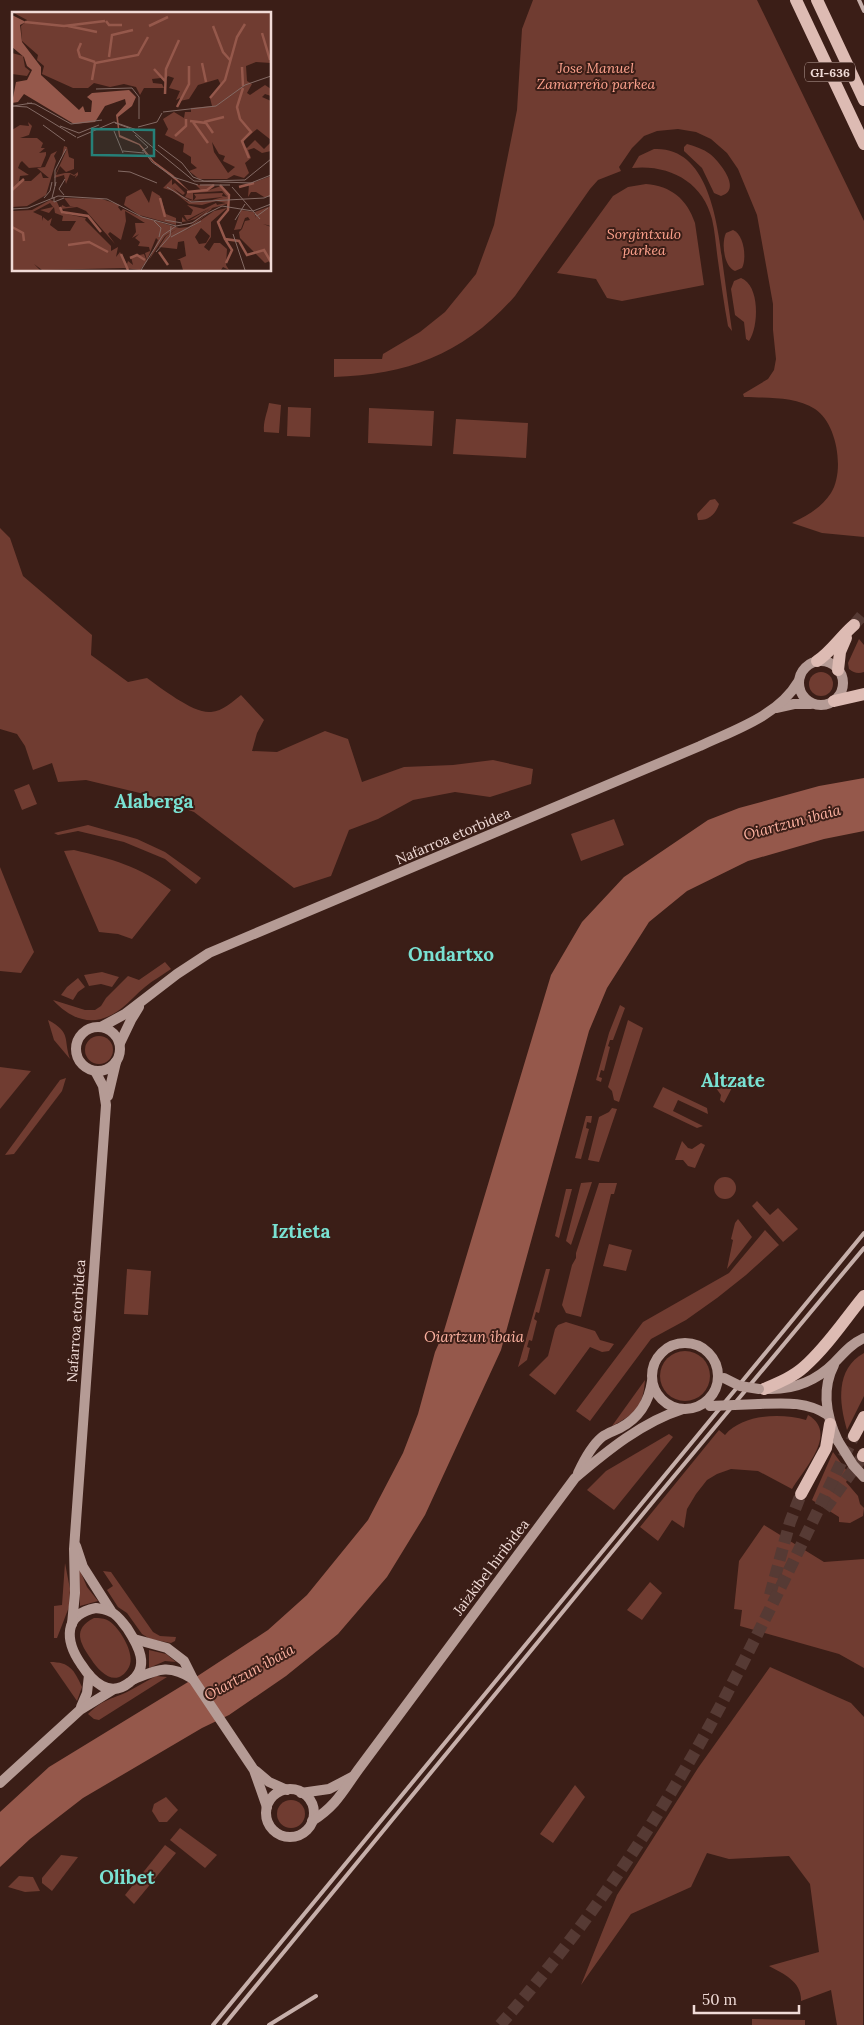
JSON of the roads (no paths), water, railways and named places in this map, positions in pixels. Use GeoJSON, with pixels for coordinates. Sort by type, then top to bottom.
{"type":"FeatureCollection","features":[{"type":"Feature","properties":{"kind":"main road","name":"GI-636"},"geometry":{"type":"LineString","coordinates":[[796,0],[864,144]]}},
{"type":"Feature","properties":{"kind":"main road","name":"GI-636"},"geometry":{"type":"LineString","coordinates":[[817,0],[864,100]]}},
{"type":"Feature","properties":{"kind":"main road"},"geometry":{"type":"LineString","coordinates":[[838,670],[842,646],[854,625],[840,637],[828,653],[802,670],[798,682],[800,693],[812,704],[826,705],[864,694]]}},
{"type":"Feature","properties":{"kind":"main road"},"geometry":{"type":"LineString","coordinates":[[817,661],[829,662],[842,676],[843,686],[834,702]]}},
{"type":"Feature","properties":{"kind":"main road","name":"Nafarroa etorbidea"},"geometry":{"type":"LineString","coordinates":[[101,1027],[125,1014],[177,974],[208,954],[700,746],[775,708],[789,696],[798,682]]}},
{"type":"Feature","properties":{"kind":"main road","name":"Nafarroa etorbidea"},"geometry":{"type":"LineString","coordinates":[[775,708],[794,704],[812,704]]}},
{"type":"Feature","properties":{"kind":"main road","name":"Nafarroa etorbidea"},"geometry":{"type":"LineString","coordinates":[[120,1043],[131,1020],[147,998]]}},
{"type":"Feature","properties":{"kind":"main road"},"geometry":{"type":"LineString","coordinates":[[101,1027],[113,1032],[120,1043],[121,1050],[116,1062],[107,1070],[89,1070],[80,1062],[76,1048],[77,1042],[84,1032],[90,1028],[101,1027]]}},
{"type":"Feature","properties":{"kind":"main road","name":"Nafarroa etorbidea"},"geometry":{"type":"LineString","coordinates":[[72,1624],[75,1593],[75,1540],[106,1105],[116,1062]]}},
{"type":"Feature","properties":{"kind":"main road","name":"Nafarroa etorbidea"},"geometry":{"type":"LineString","coordinates":[[95,1071],[103,1086],[106,1105]]}},
{"type":"Feature","properties":{"kind":"main road"},"geometry":{"type":"LineString","coordinates":[[761,1389],[785,1379],[804,1367],[828,1341],[864,1296]]}},
{"type":"Feature","properties":{"kind":"main road"},"geometry":{"type":"LineString","coordinates":[[575,1478],[596,1443],[606,1434],[628,1423],[642,1410],[649,1396],[653,1369],[660,1353],[667,1348],[683,1342],[704,1348],[714,1360],[721,1375],[740,1386],[778,1390],[804,1384],[821,1374],[846,1349],[864,1338]]}},
{"type":"Feature","properties":{"kind":"main road"},"geometry":{"type":"LineString","coordinates":[[836,1361],[827,1382],[825,1395],[829,1419],[838,1441],[852,1465],[864,1477]]}},
{"type":"Feature","properties":{"kind":"main road"},"geometry":{"type":"LineString","coordinates":[[698,1406],[711,1396],[721,1375]]}},
{"type":"Feature","properties":{"kind":"main road"},"geometry":{"type":"LineString","coordinates":[[652,1381],[654,1388],[663,1400],[676,1408],[799,1403],[818,1409],[829,1419]]}},
{"type":"Feature","properties":{"kind":"main road","name":"Jaizkibel hiribidea"},"geometry":{"type":"LineString","coordinates":[[312,1821],[336,1802],[575,1478],[615,1445],[658,1419],[683,1409]]}},
{"type":"Feature","properties":{"kind":"main road"},"geometry":{"type":"LineString","coordinates":[[854,1436],[864,1417]]}},
{"type":"Feature","properties":{"kind":"main road"},"geometry":{"type":"LineString","coordinates":[[801,1494],[826,1448],[829,1419]]}},
{"type":"Feature","properties":{"kind":"main road","name":"Nafarroa etorbidea"},"geometry":{"type":"LineString","coordinates":[[75,1540],[83,1567],[111,1611]]}},
{"type":"Feature","properties":{"kind":"main road"},"geometry":{"type":"LineString","coordinates":[[114,1688],[100,1686],[89,1675],[70,1646],[69,1639],[72,1624],[82,1613],[96,1608],[111,1611],[122,1622],[134,1638],[142,1658],[141,1666],[134,1679]]}},
{"type":"Feature","properties":{"kind":"main road"},"geometry":{"type":"LineString","coordinates":[[134,1638],[161,1646],[173,1652],[184,1661],[193,1679],[254,1770],[267,1808]]}},
{"type":"Feature","properties":{"kind":"main road"},"geometry":{"type":"LineString","coordinates":[[0,1783],[80,1710],[114,1688],[162,1669],[176,1670],[193,1679]]}},
{"type":"Feature","properties":{"kind":"main road"},"geometry":{"type":"LineString","coordinates":[[80,1710],[87,1693],[89,1675]]}},
{"type":"Feature","properties":{"kind":"main road"},"geometry":{"type":"LineString","coordinates":[[254,1770],[269,1782],[287,1790],[301,1792],[306,1796],[313,1808],[312,1821],[302,1834],[295,1837],[282,1836],[271,1828],[266,1814],[267,1808],[274,1796],[287,1790]]}},
{"type":"Feature","properties":{"kind":"main road","name":"Jaizkibel hiribidea"},"geometry":{"type":"LineString","coordinates":[[301,1792],[329,1789],[353,1777]]}},
{"type":"Feature","properties":{"kind":"water","name":"Oiartzun ibaia"},"geometry":{"type":"Polygon","coordinates":[[[864,778],[864,831],[824,839],[748,861],[687,891],[649,922],[607,988],[589,1031],[501,1350],[425,1515],[387,1577],[338,1634],[286,1676],[229,1715],[202,1728],[83,1798],[30,1839],[0,1867],[0,1812],[49,1767],[193,1679],[268,1630],[307,1595],[368,1520],[403,1453],[418,1414],[435,1352],[443,1334],[551,975],[582,922],[624,877],[708,820],[739,808],[819,786],[864,778]]]}},
{"type":"Feature","properties":{"kind":"tunnel"},"geometry":{"type":"LineString","coordinates":[[854,625],[864,613]]}},
{"type":"Feature","properties":{"kind":"tunnel"},"geometry":{"type":"LineString","coordinates":[[500,2025],[532,1988],[593,1910],[675,1786],[740,1668],[854,1436]]}},
{"type":"Feature","properties":{"kind":"tunnel"},"geometry":{"type":"LineString","coordinates":[[825,1509],[863,1456]]}},
{"type":"Feature","properties":{"kind":"tunnel"},"geometry":{"type":"LineString","coordinates":[[770,1595],[790,1522],[801,1494]]}},
{"type":"Feature","properties":{"kind":"railway"},"geometry":{"type":"LineString","coordinates":[[859,0],[864,11]]}},
{"type":"Feature","properties":{"kind":"railway"},"geometry":{"type":"LineString","coordinates":[[213,2025],[864,1233]]}},
{"type":"Feature","properties":{"kind":"railway"},"geometry":{"type":"LineString","coordinates":[[224,2025],[656,1498],[864,1248]]}},
{"type":"Feature","properties":{"kind":"railway"},"geometry":{"type":"LineString","coordinates":[[269,2025],[316,1996]]}},
{"type":"Feature","properties":{"kind":"district","name":"Alaberga"},"geometry":{"type":"Point","coordinates":[154,801]}},
{"type":"Feature","properties":{"kind":"district","name":"Ondartxo"},"geometry":{"type":"Point","coordinates":[451,954]}},
{"type":"Feature","properties":{"kind":"district","name":"Altzate"},"geometry":{"type":"Point","coordinates":[733,1080]}},
{"type":"Feature","properties":{"kind":"district","name":"Iztieta"},"geometry":{"type":"Point","coordinates":[301,1231]}},
{"type":"Feature","properties":{"kind":"district","name":"Olibet"},"geometry":{"type":"Point","coordinates":[127,1877]}},
{"type":"Feature","properties":{"kind":"park label","name":"Jose Manuel Zamarreño parkea"},"geometry":{"type":"Point","coordinates":[596,76]}},
{"type":"Feature","properties":{"kind":"park label","name":"Sorgintxulo parkea"},"geometry":{"type":"Point","coordinates":[644,242]}}]}
